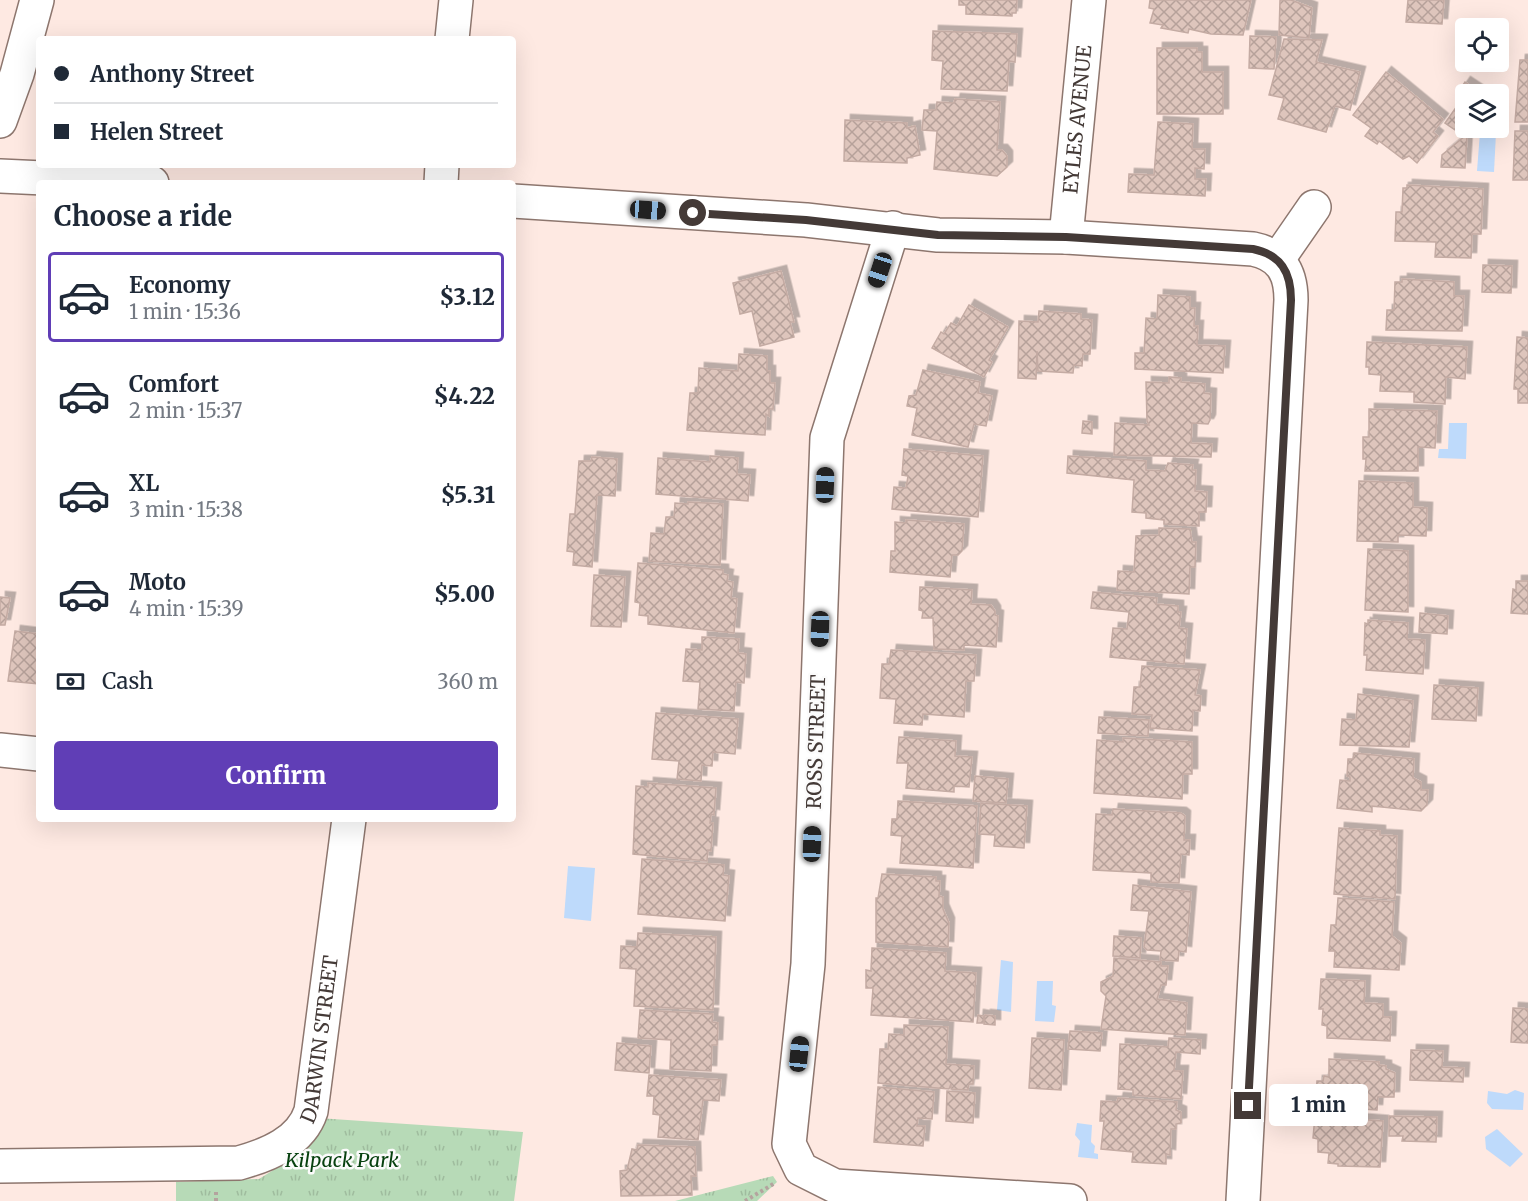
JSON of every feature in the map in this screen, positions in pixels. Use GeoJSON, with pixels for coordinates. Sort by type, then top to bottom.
{"type":"FeatureCollection","features":[{"type":"Feature","properties":{"kind":"street"},"geometry":{"type":"LineString","coordinates":[[0,122],[17,74],[37,0]]}},
{"type":"Feature","properties":{"kind":"street"},"geometry":{"type":"LineString","coordinates":[[452,36],[456,0]]}},
{"type":"Feature","properties":{"kind":"street","name":"EYLES AVENUE"},"geometry":{"type":"LineString","coordinates":[[1066,237],[1089,0]]}},
{"type":"Feature","properties":{"kind":"street"},"geometry":{"type":"LineString","coordinates":[[0,176],[87,180]]}},
{"type":"Feature","properties":{"kind":"street"},"geometry":{"type":"LineString","coordinates":[[516,201],[806,220],[893,228],[938,235],[1066,237],[1253,249],[1267,252],[1278,259],[1289,279],[1291,300],[1243,1201]]}},
{"type":"Feature","properties":{"kind":"street"},"geometry":{"type":"LineString","coordinates":[[1278,259],[1314,207]]}},
{"type":"Feature","properties":{"kind":"street","name":"ROSS STREET"},"geometry":{"type":"LineString","coordinates":[[893,228],[827,438],[808,964],[789,1144],[801,1169],[835,1186],[1070,1201]]}},
{"type":"Feature","properties":{"kind":"street"},"geometry":{"type":"LineString","coordinates":[[0,750],[36,754]]}},
{"type":"Feature","properties":{"kind":"street","name":"DARWIN STREET"},"geometry":{"type":"LineString","coordinates":[[0,1166],[239,1163],[274,1151],[297,1133],[308,1120],[311,1111],[349,822]]}},
{"type":"Feature","properties":{"kind":"path"},"geometry":{"type":"LineString","coordinates":[[205,1189],[227,1189]]}},
{"type":"Feature","properties":{"kind":"green space","name":"Kilpack Park"},"geometry":{"type":"Polygon","coordinates":[[[318,1118],[523,1132],[514,1201],[176,1201],[176,1182],[259,1179],[283,1164],[318,1118]]]}},
{"type":"Feature","properties":{"kind":"green space"},"geometry":{"type":"Polygon","coordinates":[[[773,1176],[777,1182],[757,1201],[675,1201],[773,1176]]]}},
{"type":"Feature","properties":{"kind":"water"},"geometry":{"type":"Polygon","coordinates":[[[1480,138],[1496,138],[1494,172],[1477,171],[1480,138]]]}},
{"type":"Feature","properties":{"kind":"water"},"geometry":{"type":"Polygon","coordinates":[[[1449,423],[1467,423],[1466,459],[1438,458],[1439,449],[1448,449],[1449,423]]]}},
{"type":"Feature","properties":{"kind":"water"},"geometry":{"type":"Polygon","coordinates":[[[568,866],[595,868],[591,921],[564,918],[568,866]]]}},
{"type":"Feature","properties":{"kind":"water"},"geometry":{"type":"Polygon","coordinates":[[[1001,960],[1013,962],[1011,1012],[997,1010],[1001,960]]]}},
{"type":"Feature","properties":{"kind":"water"},"geometry":{"type":"Polygon","coordinates":[[[1037,981],[1053,981],[1052,1005],[1056,1006],[1054,1022],[1035,1021],[1037,981]]]}},
{"type":"Feature","properties":{"kind":"water"},"geometry":{"type":"Polygon","coordinates":[[[1515,1090],[1524,1093],[1523,1110],[1492,1109],[1487,1103],[1488,1091],[1507,1094],[1515,1090]]]}},
{"type":"Feature","properties":{"kind":"water"},"geometry":{"type":"Polygon","coordinates":[[[1077,1123],[1092,1125],[1091,1142],[1095,1146],[1094,1153],[1098,1154],[1098,1159],[1078,1157],[1080,1141],[1075,1135],[1077,1123]]]}},
{"type":"Feature","properties":{"kind":"water"},"geometry":{"type":"Polygon","coordinates":[[[1497,1129],[1523,1154],[1510,1167],[1486,1149],[1485,1137],[1497,1129]]]}},
{"type":"Feature","properties":{"kind":"building"},"geometry":{"type":"Polygon","coordinates":[[[959,0],[1017,0],[1016,13],[1012,13],[1012,16],[966,14],[966,5],[959,5],[959,0]]]}},
{"type":"Feature","properties":{"kind":"building"},"geometry":{"type":"Polygon","coordinates":[[[1150,0],[1251,0],[1243,35],[1211,34],[1189,29],[1188,33],[1161,28],[1163,25],[1150,23],[1154,9],[1149,8],[1150,0]]]}},
{"type":"Feature","properties":{"kind":"building"},"geometry":{"type":"Polygon","coordinates":[[[1280,0],[1291,0],[1312,8],[1309,38],[1279,35],[1280,0]]]}},
{"type":"Feature","properties":{"kind":"building"},"geometry":{"type":"Polygon","coordinates":[[[1408,0],[1444,0],[1442,24],[1406,22],[1408,0]]]}},
{"type":"Feature","properties":{"kind":"building"},"geometry":{"type":"Polygon","coordinates":[[[933,31],[1017,34],[1015,62],[1009,61],[1007,91],[941,89],[943,61],[932,60],[933,31]]]}},
{"type":"Feature","properties":{"kind":"building"},"geometry":{"type":"Polygon","coordinates":[[[1250,36],[1276,37],[1274,69],[1249,68],[1250,36]]]}},
{"type":"Feature","properties":{"kind":"building"},"geometry":{"type":"Polygon","coordinates":[[[1284,39],[1322,40],[1316,62],[1360,72],[1350,110],[1335,106],[1326,132],[1278,119],[1284,98],[1269,95],[1284,39]]]}},
{"type":"Feature","properties":{"kind":"building"},"geometry":{"type":"Polygon","coordinates":[[[1157,48],[1197,48],[1197,52],[1202,52],[1202,72],[1223,72],[1223,114],[1157,114],[1157,48]]]}},
{"type":"Feature","properties":{"kind":"building"},"geometry":{"type":"Polygon","coordinates":[[[1520,60],[1528,60],[1528,122],[1515,122],[1520,60]]]}},
{"type":"Feature","properties":{"kind":"building"},"geometry":{"type":"Polygon","coordinates":[[[1386,72],[1443,119],[1433,132],[1438,136],[1417,163],[1409,156],[1403,159],[1379,141],[1377,144],[1365,136],[1371,128],[1353,115],[1386,72]]]}},
{"type":"Feature","properties":{"kind":"building"},"geometry":{"type":"Polygon","coordinates":[[[955,99],[1000,102],[997,150],[1002,150],[1007,156],[1007,167],[997,176],[934,169],[937,131],[922,130],[924,110],[936,110],[937,102],[954,103],[955,99]]]}},
{"type":"Feature","properties":{"kind":"building"},"geometry":{"type":"Polygon","coordinates":[[[1455,109],[1455,130],[1445,123],[1455,109]]]}},
{"type":"Feature","properties":{"kind":"building"},"geometry":{"type":"Polygon","coordinates":[[[845,120],[907,123],[907,128],[915,126],[920,155],[907,158],[907,163],[844,161],[845,120]]]}},
{"type":"Feature","properties":{"kind":"building"},"geometry":{"type":"Polygon","coordinates":[[[1158,122],[1193,124],[1192,149],[1205,149],[1204,169],[1195,168],[1195,179],[1206,179],[1205,196],[1128,192],[1129,174],[1154,175],[1158,122]]]}},
{"type":"Feature","properties":{"kind":"building"},"geometry":{"type":"Polygon","coordinates":[[[1515,131],[1528,131],[1528,180],[1513,180],[1515,131]]]}},
{"type":"Feature","properties":{"kind":"building"},"geometry":{"type":"Polygon","coordinates":[[[1463,138],[1467,138],[1465,168],[1441,167],[1442,155],[1463,138]]]}},
{"type":"Feature","properties":{"kind":"building"},"geometry":{"type":"Polygon","coordinates":[[[1407,185],[1483,189],[1481,234],[1472,234],[1471,258],[1435,257],[1436,242],[1395,241],[1396,212],[1402,212],[1403,188],[1407,188],[1407,185]]]}},
{"type":"Feature","properties":{"kind":"building"},"geometry":{"type":"Polygon","coordinates":[[[1483,265],[1512,266],[1511,293],[1482,292],[1483,265]]]}},
{"type":"Feature","properties":{"kind":"building"},"geometry":{"type":"Polygon","coordinates":[[[781,271],[794,322],[790,322],[794,337],[760,346],[752,311],[740,314],[733,283],[781,271]]]}},
{"type":"Feature","properties":{"kind":"building"},"geometry":{"type":"Polygon","coordinates":[[[1402,279],[1454,282],[1454,296],[1464,296],[1462,331],[1386,330],[1387,310],[1394,310],[1395,282],[1402,282],[1402,279]]]}},
{"type":"Feature","properties":{"kind":"building"},"geometry":{"type":"Polygon","coordinates":[[[1158,295],[1190,297],[1190,308],[1195,308],[1194,326],[1198,326],[1197,345],[1225,346],[1223,373],[1135,369],[1135,353],[1144,353],[1146,318],[1157,319],[1158,295]]]}},
{"type":"Feature","properties":{"kind":"building"},"geometry":{"type":"Polygon","coordinates":[[[969,305],[1008,327],[989,360],[992,362],[984,377],[932,348],[941,332],[944,334],[951,323],[957,326],[969,305]]]}},
{"type":"Feature","properties":{"kind":"building"},"geometry":{"type":"Polygon","coordinates":[[[1039,311],[1081,314],[1081,319],[1092,320],[1090,354],[1083,354],[1082,366],[1074,365],[1073,373],[1038,371],[1037,351],[1036,379],[1018,378],[1019,321],[1038,322],[1039,311]]]}},
{"type":"Feature","properties":{"kind":"building"},"geometry":{"type":"Polygon","coordinates":[[[1517,337],[1528,338],[1528,403],[1518,403],[1518,389],[1514,389],[1517,337]]]}},
{"type":"Feature","properties":{"kind":"building"},"geometry":{"type":"Polygon","coordinates":[[[1367,342],[1467,347],[1465,379],[1446,377],[1445,404],[1414,402],[1414,392],[1380,391],[1381,375],[1369,374],[1369,367],[1366,367],[1367,342]]]}},
{"type":"Feature","properties":{"kind":"building"},"geometry":{"type":"Polygon","coordinates":[[[739,354],[767,356],[770,383],[775,383],[773,409],[769,409],[769,416],[766,414],[765,435],[687,430],[690,393],[698,393],[699,368],[738,371],[739,354]]]}},
{"type":"Feature","properties":{"kind":"building"},"geometry":{"type":"Polygon","coordinates":[[[923,370],[980,382],[978,393],[992,396],[986,426],[974,424],[968,447],[912,435],[917,408],[907,406],[909,396],[916,395],[923,370]]]}},
{"type":"Feature","properties":{"kind":"building"},"geometry":{"type":"Polygon","coordinates":[[[1169,377],[1181,378],[1181,382],[1205,384],[1204,393],[1211,394],[1210,420],[1208,424],[1192,423],[1191,443],[1212,444],[1211,457],[1114,455],[1115,423],[1149,425],[1146,382],[1169,383],[1169,377]]]}},
{"type":"Feature","properties":{"kind":"building"},"geometry":{"type":"Polygon","coordinates":[[[1369,409],[1437,411],[1435,448],[1418,447],[1418,471],[1365,471],[1363,437],[1369,437],[1369,409]]]}},
{"type":"Feature","properties":{"kind":"building"},"geometry":{"type":"Polygon","coordinates":[[[1083,421],[1092,422],[1092,434],[1082,433],[1083,421]]]}},
{"type":"Feature","properties":{"kind":"building"},"geometry":{"type":"Polygon","coordinates":[[[904,449],[983,456],[978,517],[892,509],[894,487],[906,488],[908,476],[902,475],[904,449]]]}},
{"type":"Feature","properties":{"kind":"building"},"geometry":{"type":"Polygon","coordinates":[[[710,456],[738,458],[737,474],[750,475],[748,501],[656,494],[658,458],[710,462],[710,456]]]}},
{"type":"Feature","properties":{"kind":"building"},"geometry":{"type":"Polygon","coordinates":[[[1068,456],[1146,461],[1146,470],[1165,471],[1168,463],[1193,465],[1192,470],[1196,470],[1195,491],[1207,492],[1206,512],[1199,512],[1199,526],[1164,524],[1164,520],[1146,518],[1146,513],[1132,512],[1134,480],[1067,473],[1068,456]]]}},
{"type":"Feature","properties":{"kind":"building"},"geometry":{"type":"Polygon","coordinates":[[[592,457],[617,459],[615,496],[597,495],[592,567],[573,565],[574,552],[567,551],[570,514],[575,514],[579,461],[591,461],[592,457]]]}},
{"type":"Feature","properties":{"kind":"building"},"geometry":{"type":"Polygon","coordinates":[[[1359,481],[1413,483],[1413,507],[1427,508],[1426,536],[1398,535],[1398,542],[1357,541],[1359,481]]]}},
{"type":"Feature","properties":{"kind":"building"},"geometry":{"type":"Polygon","coordinates":[[[688,502],[723,504],[720,565],[649,561],[651,533],[664,534],[666,517],[674,517],[675,503],[688,504],[688,502]]]}},
{"type":"Feature","properties":{"kind":"building"},"geometry":{"type":"Polygon","coordinates":[[[906,520],[964,524],[962,551],[958,555],[952,555],[950,577],[890,572],[891,551],[895,551],[895,522],[906,523],[906,520]]]}},
{"type":"Feature","properties":{"kind":"building"},"geometry":{"type":"Polygon","coordinates":[[[1159,528],[1190,529],[1192,542],[1196,542],[1195,567],[1190,567],[1189,594],[1117,590],[1118,571],[1134,572],[1136,536],[1159,535],[1159,528]]]}},
{"type":"Feature","properties":{"kind":"building"},"geometry":{"type":"Polygon","coordinates":[[[1368,549],[1408,551],[1408,612],[1365,610],[1368,549]]]}},
{"type":"Feature","properties":{"kind":"building"},"geometry":{"type":"Polygon","coordinates":[[[638,563],[723,570],[723,574],[728,575],[727,581],[733,582],[731,598],[737,599],[734,633],[648,624],[648,616],[639,615],[640,603],[635,602],[638,563]]]}},
{"type":"Feature","properties":{"kind":"building"},"geometry":{"type":"Polygon","coordinates":[[[594,575],[625,577],[621,627],[591,626],[594,575]]]}},
{"type":"Feature","properties":{"kind":"building"},"geometry":{"type":"Polygon","coordinates":[[[1516,581],[1528,581],[1528,614],[1511,613],[1516,581]]]}},
{"type":"Feature","properties":{"kind":"building"},"geometry":{"type":"Polygon","coordinates":[[[920,587],[972,590],[971,604],[991,605],[995,615],[998,616],[996,647],[964,645],[964,650],[934,649],[933,618],[922,618],[923,611],[919,610],[920,587]]]}},
{"type":"Feature","properties":{"kind":"building"},"geometry":{"type":"Polygon","coordinates":[[[1093,592],[1157,598],[1156,604],[1178,606],[1178,612],[1181,612],[1179,628],[1187,629],[1184,664],[1110,657],[1113,628],[1127,629],[1129,612],[1091,608],[1093,592]]]}},
{"type":"Feature","properties":{"kind":"building"},"geometry":{"type":"Polygon","coordinates":[[[0,597],[10,598],[5,625],[0,625],[0,597]]]}},
{"type":"Feature","properties":{"kind":"building"},"geometry":{"type":"Polygon","coordinates":[[[1420,613],[1448,616],[1447,634],[1419,632],[1420,613]]]}},
{"type":"Feature","properties":{"kind":"building"},"geometry":{"type":"Polygon","coordinates":[[[1368,620],[1408,623],[1407,639],[1425,640],[1423,674],[1366,670],[1365,623],[1368,624],[1368,620]]]}},
{"type":"Feature","properties":{"kind":"building"},"geometry":{"type":"Polygon","coordinates":[[[15,631],[36,634],[36,684],[8,681],[15,631]]]}},
{"type":"Feature","properties":{"kind":"building"},"geometry":{"type":"Polygon","coordinates":[[[702,637],[739,639],[738,653],[746,654],[744,683],[736,682],[734,711],[698,709],[700,682],[683,681],[686,649],[702,650],[702,637]]]}},
{"type":"Feature","properties":{"kind":"building"},"geometry":{"type":"Polygon","coordinates":[[[891,650],[976,655],[974,681],[966,681],[964,717],[923,714],[922,725],[894,723],[896,699],[880,698],[882,664],[889,664],[891,650]]]}},
{"type":"Feature","properties":{"kind":"building"},"geometry":{"type":"Polygon","coordinates":[[[1142,666],[1200,670],[1195,695],[1201,696],[1200,711],[1193,710],[1192,731],[1150,728],[1152,715],[1132,714],[1134,687],[1140,687],[1142,666]]]}},
{"type":"Feature","properties":{"kind":"building"},"geometry":{"type":"Polygon","coordinates":[[[1434,685],[1478,688],[1476,721],[1432,719],[1434,685]]]}},
{"type":"Feature","properties":{"kind":"building"},"geometry":{"type":"Polygon","coordinates":[[[1358,694],[1413,701],[1409,747],[1340,745],[1342,719],[1356,720],[1358,694]]]}},
{"type":"Feature","properties":{"kind":"building"},"geometry":{"type":"Polygon","coordinates":[[[656,713],[738,719],[735,754],[713,752],[712,766],[702,765],[701,781],[677,779],[679,761],[652,759],[656,713]]]}},
{"type":"Feature","properties":{"kind":"building"},"geometry":{"type":"Polygon","coordinates":[[[1099,717],[1149,720],[1148,736],[1098,733],[1099,717]]]}},
{"type":"Feature","properties":{"kind":"building"},"geometry":{"type":"Polygon","coordinates":[[[899,737],[956,741],[955,756],[972,757],[969,787],[954,786],[954,792],[906,788],[908,763],[897,763],[899,737]]]}},
{"type":"Feature","properties":{"kind":"building"},"geometry":{"type":"Polygon","coordinates":[[[1123,738],[1192,742],[1192,774],[1183,774],[1182,799],[1094,793],[1097,740],[1123,742],[1123,738]]]}},
{"type":"Feature","properties":{"kind":"building"},"geometry":{"type":"Polygon","coordinates":[[[1354,753],[1414,759],[1413,778],[1421,782],[1421,790],[1428,790],[1427,805],[1421,811],[1372,806],[1372,812],[1337,808],[1340,780],[1350,781],[1350,777],[1347,776],[1348,759],[1353,759],[1354,753]]]}},
{"type":"Feature","properties":{"kind":"building"},"geometry":{"type":"Polygon","coordinates":[[[975,776],[1008,779],[1006,803],[973,801],[975,776]]]}},
{"type":"Feature","properties":{"kind":"building"},"geometry":{"type":"Polygon","coordinates":[[[648,783],[716,788],[714,815],[711,814],[710,823],[713,823],[711,851],[708,850],[707,861],[633,854],[636,786],[648,787],[648,783]]]}},
{"type":"Feature","properties":{"kind":"building"},"geometry":{"type":"Polygon","coordinates":[[[898,801],[977,806],[973,868],[900,863],[902,836],[891,835],[892,819],[897,819],[898,801]]]}},
{"type":"Feature","properties":{"kind":"building"},"geometry":{"type":"Polygon","coordinates":[[[981,803],[1027,806],[1024,848],[994,846],[995,835],[979,834],[981,803]]]}},
{"type":"Feature","properties":{"kind":"building"},"geometry":{"type":"Polygon","coordinates":[[[1113,809],[1181,813],[1185,816],[1184,840],[1190,840],[1189,855],[1181,854],[1179,883],[1151,882],[1151,873],[1093,870],[1096,814],[1112,815],[1113,809]]]}},
{"type":"Feature","properties":{"kind":"building"},"geometry":{"type":"Polygon","coordinates":[[[1339,828],[1380,831],[1380,835],[1397,836],[1395,899],[1334,894],[1339,828]]]}},
{"type":"Feature","properties":{"kind":"building"},"geometry":{"type":"Polygon","coordinates":[[[642,859],[724,865],[723,875],[729,876],[725,921],[638,914],[642,859]]]}},
{"type":"Feature","properties":{"kind":"building"},"geometry":{"type":"Polygon","coordinates":[[[882,874],[936,877],[936,881],[940,881],[939,896],[943,897],[943,909],[949,923],[948,947],[876,942],[876,898],[878,898],[882,874]]]}},
{"type":"Feature","properties":{"kind":"building"},"geometry":{"type":"Polygon","coordinates":[[[1133,885],[1191,892],[1186,952],[1179,951],[1178,961],[1160,960],[1161,951],[1147,950],[1144,947],[1149,911],[1131,910],[1133,885]]]}},
{"type":"Feature","properties":{"kind":"building"},"geometry":{"type":"Polygon","coordinates":[[[1338,898],[1394,902],[1392,936],[1401,943],[1399,970],[1334,967],[1335,951],[1329,951],[1331,925],[1336,925],[1338,898]]]}},
{"type":"Feature","properties":{"kind":"building"},"geometry":{"type":"Polygon","coordinates":[[[638,933],[716,937],[713,1010],[634,1006],[636,969],[620,968],[621,946],[637,947],[638,933]]]}},
{"type":"Feature","properties":{"kind":"building"},"geometry":{"type":"Polygon","coordinates":[[[1114,936],[1141,938],[1140,958],[1113,956],[1114,936]]]}},
{"type":"Feature","properties":{"kind":"building"},"geometry":{"type":"Polygon","coordinates":[[[872,948],[946,953],[945,971],[976,973],[973,1022],[871,1015],[873,988],[866,988],[866,970],[871,971],[872,948]]]}},
{"type":"Feature","properties":{"kind":"building"},"geometry":{"type":"Polygon","coordinates":[[[1114,958],[1161,962],[1161,966],[1168,966],[1166,985],[1161,985],[1157,999],[1187,1003],[1185,1035],[1101,1029],[1106,996],[1101,991],[1101,982],[1113,976],[1114,958]]]}},
{"type":"Feature","properties":{"kind":"building"},"geometry":{"type":"Polygon","coordinates":[[[1321,979],[1365,981],[1364,1003],[1383,1004],[1383,1017],[1391,1017],[1390,1041],[1327,1038],[1327,1026],[1322,1025],[1323,1009],[1319,1009],[1321,979]]]}},
{"type":"Feature","properties":{"kind":"building"},"geometry":{"type":"Polygon","coordinates":[[[1513,1008],[1528,1009],[1528,1043],[1511,1042],[1513,1008]]]}},
{"type":"Feature","properties":{"kind":"building"},"geometry":{"type":"Polygon","coordinates":[[[640,1010],[713,1014],[712,1022],[718,1023],[717,1045],[712,1045],[711,1071],[670,1069],[671,1040],[638,1038],[640,1010]]]}},
{"type":"Feature","properties":{"kind":"building"},"geometry":{"type":"Polygon","coordinates":[[[978,1015],[984,1016],[983,1023],[977,1023],[978,1015]]]}},
{"type":"Feature","properties":{"kind":"building"},"geometry":{"type":"Polygon","coordinates":[[[985,1015],[995,1016],[995,1025],[984,1024],[985,1015]]]}},
{"type":"Feature","properties":{"kind":"building"},"geometry":{"type":"Polygon","coordinates":[[[904,1025],[948,1027],[946,1064],[974,1066],[973,1084],[969,1084],[968,1090],[951,1089],[951,1084],[949,1089],[878,1083],[880,1049],[888,1049],[889,1034],[904,1035],[904,1025]]]}},
{"type":"Feature","properties":{"kind":"building"},"geometry":{"type":"Polygon","coordinates":[[[1070,1031],[1102,1033],[1100,1051],[1068,1049],[1070,1031]]]}},
{"type":"Feature","properties":{"kind":"building"},"geometry":{"type":"Polygon","coordinates":[[[1032,1038],[1064,1040],[1061,1090],[1029,1088],[1032,1038]]]}},
{"type":"Feature","properties":{"kind":"building"},"geometry":{"type":"Polygon","coordinates":[[[1169,1038],[1201,1040],[1200,1054],[1176,1052],[1174,1071],[1183,1071],[1181,1099],[1133,1095],[1133,1090],[1118,1089],[1120,1044],[1168,1047],[1169,1038]]]}},
{"type":"Feature","properties":{"kind":"building"},"geometry":{"type":"Polygon","coordinates":[[[617,1043],[651,1046],[649,1073],[615,1070],[617,1043]]]}},
{"type":"Feature","properties":{"kind":"building"},"geometry":{"type":"Polygon","coordinates":[[[1411,1050],[1443,1051],[1442,1067],[1464,1068],[1463,1082],[1410,1080],[1411,1050]]]}},
{"type":"Feature","properties":{"kind":"building"},"geometry":{"type":"Polygon","coordinates":[[[1329,1059],[1379,1062],[1379,1065],[1386,1066],[1386,1069],[1395,1073],[1394,1097],[1378,1097],[1377,1110],[1315,1106],[1317,1081],[1323,1081],[1324,1076],[1329,1077],[1329,1059]]]}},
{"type":"Feature","properties":{"kind":"building"},"geometry":{"type":"Polygon","coordinates":[[[649,1075],[721,1080],[719,1101],[703,1100],[698,1140],[658,1137],[660,1115],[653,1114],[654,1096],[647,1096],[649,1075]]]}},
{"type":"Feature","properties":{"kind":"building"},"geometry":{"type":"Polygon","coordinates":[[[878,1087],[934,1092],[932,1119],[918,1118],[917,1126],[925,1126],[923,1146],[874,1142],[878,1087]]]}},
{"type":"Feature","properties":{"kind":"building"},"geometry":{"type":"Polygon","coordinates":[[[947,1091],[975,1093],[973,1123],[946,1121],[947,1091]]]}},
{"type":"Feature","properties":{"kind":"building"},"geometry":{"type":"Polygon","coordinates":[[[1118,1098],[1177,1102],[1176,1110],[1181,1112],[1181,1123],[1176,1124],[1176,1129],[1171,1129],[1170,1155],[1166,1154],[1166,1164],[1132,1162],[1133,1152],[1101,1149],[1104,1121],[1100,1121],[1101,1101],[1117,1102],[1118,1098]]]}},
{"type":"Feature","properties":{"kind":"building"},"geometry":{"type":"Polygon","coordinates":[[[1315,1116],[1383,1121],[1380,1167],[1338,1166],[1338,1164],[1328,1163],[1329,1153],[1318,1152],[1318,1139],[1313,1138],[1315,1116]]]}},
{"type":"Feature","properties":{"kind":"building"},"geometry":{"type":"Polygon","coordinates":[[[1389,1116],[1437,1117],[1436,1142],[1402,1141],[1403,1136],[1389,1136],[1389,1116]]]}},
{"type":"Feature","properties":{"kind":"building"},"geometry":{"type":"Polygon","coordinates":[[[638,1145],[695,1147],[696,1176],[691,1176],[692,1195],[621,1196],[620,1171],[627,1170],[632,1149],[637,1150],[638,1145]]]}},
{"type":"Feature","properties":{"kind":"route"},"geometry":{"type":"LineString","coordinates":[[693,213],[806,220],[893,228],[938,235],[1066,237],[1253,249],[1267,252],[1278,259],[1285,268],[1289,279],[1291,300],[1248,1106]]}}]}
